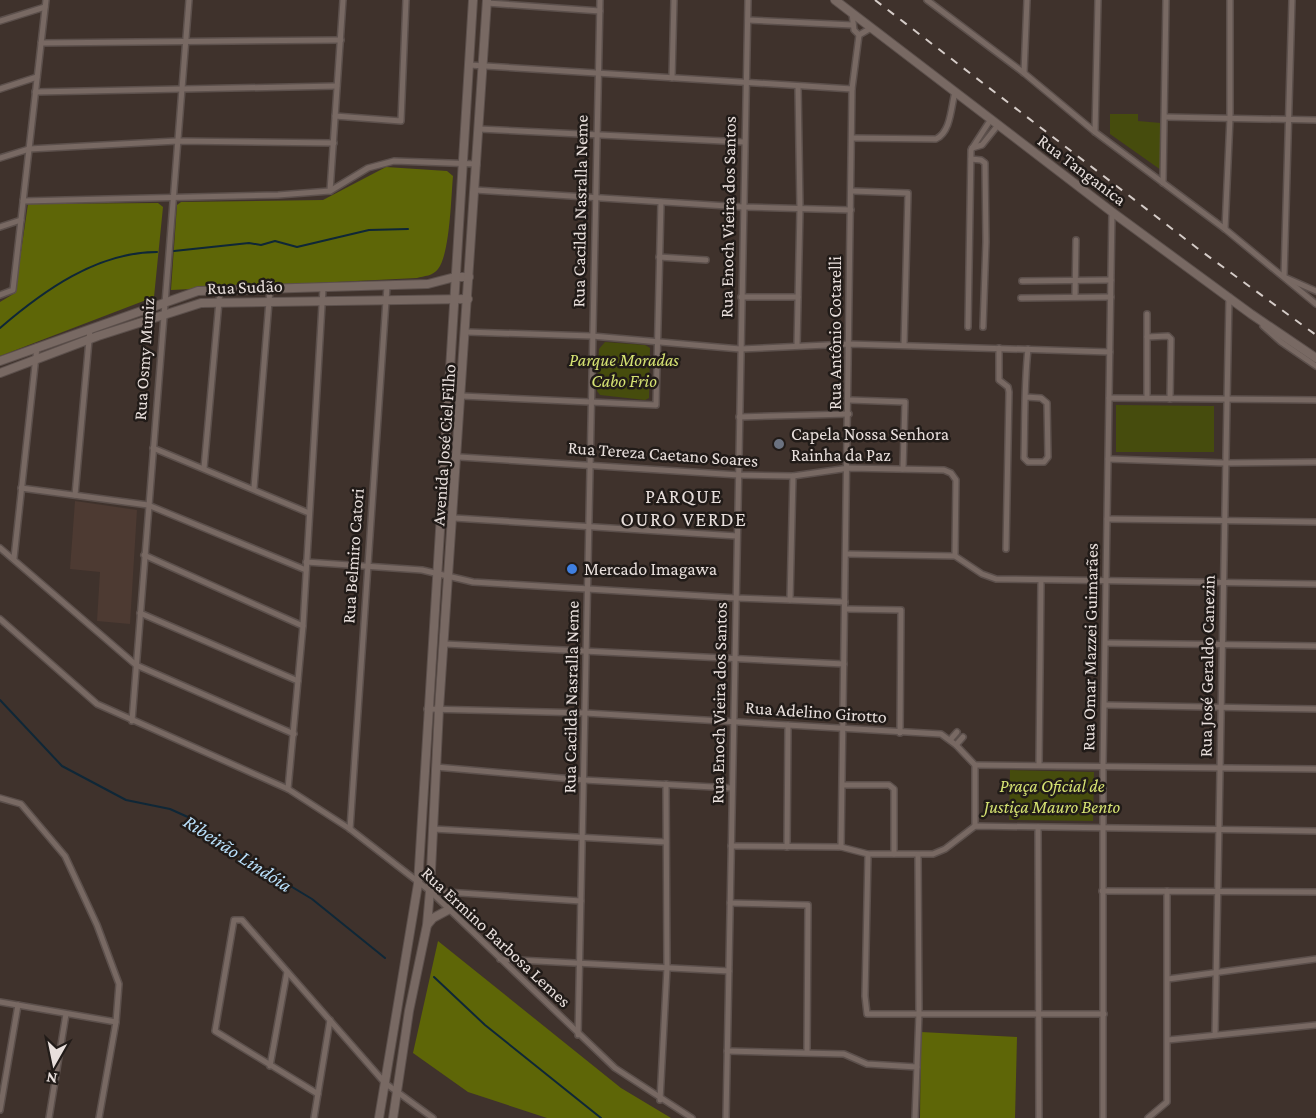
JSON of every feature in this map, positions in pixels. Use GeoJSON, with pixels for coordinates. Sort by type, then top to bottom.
{"type":"FeatureCollection","features":[{"type":"Feature","properties":{"kind":"street","name":"Rua Osmy Muniz"},"geometry":{"type":"LineString","coordinates":[[132,721],[189,0]]}},
{"type":"Feature","properties":{"kind":"street"},"geometry":{"type":"LineString","coordinates":[[330,190],[343,0]]}},
{"type":"Feature","properties":{"kind":"street"},"geometry":{"type":"LineString","coordinates":[[335,116],[400,122],[406,0]]}},
{"type":"Feature","properties":{"kind":"street","name":"Avenida José Ciel Filho"},"geometry":{"type":"LineString","coordinates":[[379,1118],[418,884],[473,0]]}},
{"type":"Feature","properties":{"kind":"street","name":"Rua Cacilda Nasralla Neme"},"geometry":{"type":"LineString","coordinates":[[579,1035],[600,0]]}},
{"type":"Feature","properties":{"kind":"street"},"geometry":{"type":"LineString","coordinates":[[672,78],[674,0]]}},
{"type":"Feature","properties":{"kind":"street","name":"Rua Enoch Vieira dos Santos"},"geometry":{"type":"LineString","coordinates":[[726,1118],[748,0]]}},
{"type":"Feature","properties":{"kind":"street","name":"Rua Tanganica"},"geometry":{"type":"LineString","coordinates":[[836,0],[1112,212],[1251,314],[1316,358]]}},
{"type":"Feature","properties":{"kind":"street"},"geometry":{"type":"LineString","coordinates":[[927,0],[1024,73],[1095,132],[1225,229],[1316,304]]}},
{"type":"Feature","properties":{"kind":"street"},"geometry":{"type":"LineString","coordinates":[[1024,73],[1027,0]]}},
{"type":"Feature","properties":{"kind":"street"},"geometry":{"type":"LineString","coordinates":[[1095,132],[1098,0]]}},
{"type":"Feature","properties":{"kind":"street"},"geometry":{"type":"LineString","coordinates":[[1163,183],[1166,0]]}},
{"type":"Feature","properties":{"kind":"street"},"geometry":{"type":"LineString","coordinates":[[1225,229],[1230,118],[1230,0]]}},
{"type":"Feature","properties":{"kind":"street"},"geometry":{"type":"LineString","coordinates":[[1284,277],[1292,0]]}},
{"type":"Feature","properties":{"kind":"street"},"geometry":{"type":"LineString","coordinates":[[487,1],[600,11]]}},
{"type":"Feature","properties":{"kind":"street","name":"Avenida José Ciel Filho"},"geometry":{"type":"LineString","coordinates":[[393,1118],[427,925],[430,891],[439,709],[454,518],[487,1]]}},
{"type":"Feature","properties":{"kind":"street"},"geometry":{"type":"LineString","coordinates":[[0,21],[45,3],[13,290],[0,295]]}},
{"type":"Feature","properties":{"kind":"street"},"geometry":{"type":"LineString","coordinates":[[852,13],[853,25],[859,35],[871,28]]}},
{"type":"Feature","properties":{"kind":"street"},"geometry":{"type":"LineString","coordinates":[[748,20],[853,25]]}},
{"type":"Feature","properties":{"kind":"street","name":"Rua Antônio Cotarelli"},"geometry":{"type":"LineString","coordinates":[[841,848],[850,400],[852,89],[859,35]]}},
{"type":"Feature","properties":{"kind":"street"},"geometry":{"type":"LineString","coordinates":[[41,43],[340,40]]}},
{"type":"Feature","properties":{"kind":"street"},"geometry":{"type":"LineString","coordinates":[[469,65],[852,89]]}},
{"type":"Feature","properties":{"kind":"street"},"geometry":{"type":"LineString","coordinates":[[0,89],[37,77]]}},
{"type":"Feature","properties":{"kind":"street"},"geometry":{"type":"LineString","coordinates":[[35,92],[337,86]]}},
{"type":"Feature","properties":{"kind":"street"},"geometry":{"type":"LineString","coordinates":[[797,346],[800,209],[798,86]]}},
{"type":"Feature","properties":{"kind":"street"},"geometry":{"type":"LineString","coordinates":[[852,138],[936,139],[943,135],[946,129],[955,92]]}},
{"type":"Feature","properties":{"kind":"street"},"geometry":{"type":"LineString","coordinates":[[1165,117],[1316,120]]}},
{"type":"Feature","properties":{"kind":"street"},"geometry":{"type":"LineString","coordinates":[[968,327],[972,148],[994,122]]}},
{"type":"Feature","properties":{"kind":"street"},"geometry":{"type":"LineString","coordinates":[[972,148],[982,145],[994,122]]}},
{"type":"Feature","properties":{"kind":"street"},"geometry":{"type":"LineString","coordinates":[[479,129],[744,142]]}},
{"type":"Feature","properties":{"kind":"street"},"geometry":{"type":"LineString","coordinates":[[0,158],[29,149],[177,141],[334,143]]}},
{"type":"Feature","properties":{"kind":"street"},"geometry":{"type":"LineString","coordinates":[[971,159],[985,163],[986,242],[983,327]]}},
{"type":"Feature","properties":{"kind":"street"},"geometry":{"type":"LineString","coordinates":[[23,201],[278,195],[330,190],[368,168],[393,161],[477,164]]}},
{"type":"Feature","properties":{"kind":"street"},"geometry":{"type":"LineString","coordinates":[[475,190],[743,207],[851,210]]}},
{"type":"Feature","properties":{"kind":"street"},"geometry":{"type":"LineString","coordinates":[[852,191],[908,193],[904,345]]}},
{"type":"Feature","properties":{"kind":"street"},"geometry":{"type":"LineString","coordinates":[[462,396],[656,405],[661,202]]}},
{"type":"Feature","properties":{"kind":"street","name":"Rua Omar Mazzei Guimarães"},"geometry":{"type":"LineString","coordinates":[[1103,1118],[1103,765],[1112,212]]}},
{"type":"Feature","properties":{"kind":"street"},"geometry":{"type":"LineString","coordinates":[[0,227],[21,220]]}},
{"type":"Feature","properties":{"kind":"street"},"geometry":{"type":"LineString","coordinates":[[1075,297],[1076,240]]}},
{"type":"Feature","properties":{"kind":"street"},"geometry":{"type":"LineString","coordinates":[[659,257],[706,260]]}},
{"type":"Feature","properties":{"kind":"street","name":"Rua Sudão"},"geometry":{"type":"LineString","coordinates":[[0,362],[198,291],[428,284],[455,277],[469,277]]}},
{"type":"Feature","properties":{"kind":"street"},"geometry":{"type":"LineString","coordinates":[[1284,277],[1316,291]]}},
{"type":"Feature","properties":{"kind":"street"},"geometry":{"type":"LineString","coordinates":[[1022,281],[1111,280]]}},
{"type":"Feature","properties":{"kind":"street","name":"Rua Belmiro Catori"},"geometry":{"type":"LineString","coordinates":[[350,829],[387,286]]}},
{"type":"Feature","properties":{"kind":"street"},"geometry":{"type":"LineString","coordinates":[[288,789],[303,626],[322,288]]}},
{"type":"Feature","properties":{"kind":"street"},"geometry":{"type":"LineString","coordinates":[[254,488],[270,289]]}},
{"type":"Feature","properties":{"kind":"street"},"geometry":{"type":"LineString","coordinates":[[204,468],[220,290]]}},
{"type":"Feature","properties":{"kind":"street"},"geometry":{"type":"LineString","coordinates":[[741,297],[798,297]]}},
{"type":"Feature","properties":{"kind":"street"},"geometry":{"type":"LineString","coordinates":[[1021,298],[1111,297]]}},
{"type":"Feature","properties":{"kind":"street","name":"Rua José Geraldo Canezin"},"geometry":{"type":"LineString","coordinates":[[1215,1035],[1229,297]]}},
{"type":"Feature","properties":{"kind":"street","name":"Rua Sudão"},"geometry":{"type":"LineString","coordinates":[[0,374],[88,340],[201,303],[468,299]]}},
{"type":"Feature","properties":{"kind":"street"},"geometry":{"type":"LineString","coordinates":[[1147,314],[1147,398]]}},
{"type":"Feature","properties":{"kind":"street"},"geometry":{"type":"LineString","coordinates":[[1251,314],[1281,342],[1316,366]]}},
{"type":"Feature","properties":{"kind":"street"},"geometry":{"type":"LineString","coordinates":[[75,495],[90,329]]}},
{"type":"Feature","properties":{"kind":"street"},"geometry":{"type":"LineString","coordinates":[[466,332],[592,336],[740,349],[849,344],[1110,352]]}},
{"type":"Feature","properties":{"kind":"street"},"geometry":{"type":"LineString","coordinates":[[1147,337],[1168,336],[1171,339],[1170,399]]}},
{"type":"Feature","properties":{"kind":"street"},"geometry":{"type":"LineString","coordinates":[[14,558],[37,347]]}},
{"type":"Feature","properties":{"kind":"street"},"geometry":{"type":"LineString","coordinates":[[999,348],[999,380],[1008,387],[1009,392],[1006,549]]}},
{"type":"Feature","properties":{"kind":"street"},"geometry":{"type":"LineString","coordinates":[[1026,398],[1041,398],[1047,403],[1048,457],[1044,462],[1028,462],[1024,458],[1026,398],[1028,349]]}},
{"type":"Feature","properties":{"kind":"street"},"geometry":{"type":"LineString","coordinates":[[1109,398],[1316,400]]}},
{"type":"Feature","properties":{"kind":"street"},"geometry":{"type":"LineString","coordinates":[[850,400],[905,402],[903,469]]}},
{"type":"Feature","properties":{"kind":"street"},"geometry":{"type":"LineString","coordinates":[[739,417],[849,414]]}},
{"type":"Feature","properties":{"kind":"street"},"geometry":{"type":"LineString","coordinates":[[153,448],[254,488],[309,513]]}},
{"type":"Feature","properties":{"kind":"street","name":"Rua Tereza Caetano Soares"},"geometry":{"type":"LineString","coordinates":[[444,456],[739,475],[793,476],[849,468],[951,472],[956,480],[955,556]]}},
{"type":"Feature","properties":{"kind":"street"},"geometry":{"type":"LineString","coordinates":[[1108,459],[1225,463],[1316,462]]}},
{"type":"Feature","properties":{"kind":"street"},"geometry":{"type":"LineString","coordinates":[[790,600],[793,476]]}},
{"type":"Feature","properties":{"kind":"street"},"geometry":{"type":"LineString","coordinates":[[21,488],[148,505],[306,570]]}},
{"type":"Feature","properties":{"kind":"street"},"geometry":{"type":"LineString","coordinates":[[454,518],[737,536]]}},
{"type":"Feature","properties":{"kind":"street"},"geometry":{"type":"LineString","coordinates":[[1107,519],[1316,522]]}},
{"type":"Feature","properties":{"kind":"street"},"geometry":{"type":"LineString","coordinates":[[0,548],[136,665],[294,734]]}},
{"type":"Feature","properties":{"kind":"street"},"geometry":{"type":"LineString","coordinates":[[846,554],[955,556],[989,578],[1041,581],[1316,584]]}},
{"type":"Feature","properties":{"kind":"street"},"geometry":{"type":"LineString","coordinates":[[144,555],[303,626]]}},
{"type":"Feature","properties":{"kind":"street"},"geometry":{"type":"LineString","coordinates":[[306,561],[436,572],[473,582],[790,600],[900,610],[900,733]]}},
{"type":"Feature","properties":{"kind":"street"},"geometry":{"type":"LineString","coordinates":[[1039,765],[1041,581]]}},
{"type":"Feature","properties":{"kind":"street"},"geometry":{"type":"LineString","coordinates":[[140,613],[298,681]]}},
{"type":"Feature","properties":{"kind":"street","name":"Rua Ermino Barbosa Lemes"},"geometry":{"type":"LineString","coordinates":[[0,618],[97,704],[288,789],[350,829],[418,884],[430,891],[615,1068],[660,1100],[692,1118]]}},
{"type":"Feature","properties":{"kind":"street"},"geometry":{"type":"LineString","coordinates":[[1106,643],[1316,646]]}},
{"type":"Feature","properties":{"kind":"street"},"geometry":{"type":"LineString","coordinates":[[445,644],[844,664]]}},
{"type":"Feature","properties":{"kind":"street"},"geometry":{"type":"LineString","coordinates":[[1105,705],[1221,709],[1316,709]]}},
{"type":"Feature","properties":{"kind":"street","name":"Rua Adelino Girotto"},"geometry":{"type":"LineString","coordinates":[[428,709],[585,713],[844,727],[859,731],[941,734],[956,744],[975,765]]}},
{"type":"Feature","properties":{"kind":"street"},"geometry":{"type":"LineString","coordinates":[[787,847],[788,725]]}},
{"type":"Feature","properties":{"kind":"street"},"geometry":{"type":"LineString","coordinates":[[950,740],[957,732]]}},
{"type":"Feature","properties":{"kind":"street"},"geometry":{"type":"LineString","coordinates":[[956,744],[963,737]]}},
{"type":"Feature","properties":{"kind":"street"},"geometry":{"type":"LineString","coordinates":[[975,826],[975,765],[1316,769]]}},
{"type":"Feature","properties":{"kind":"street"},"geometry":{"type":"LineString","coordinates":[[436,767],[584,780],[732,788]]}},
{"type":"Feature","properties":{"kind":"street"},"geometry":{"type":"LineString","coordinates":[[660,1100],[667,968],[666,784]]}},
{"type":"Feature","properties":{"kind":"street"},"geometry":{"type":"LineString","coordinates":[[843,785],[890,785],[894,789],[894,854]]}},
{"type":"Feature","properties":{"kind":"street"},"geometry":{"type":"LineString","coordinates":[[0,798],[21,804],[65,856],[97,925],[119,984],[116,1022],[99,1118]]}},
{"type":"Feature","properties":{"kind":"street"},"geometry":{"type":"LineString","coordinates":[[731,846],[841,848],[868,854],[918,855],[941,852],[975,826],[1316,831]]}},
{"type":"Feature","properties":{"kind":"street"},"geometry":{"type":"LineString","coordinates":[[1038,827],[1039,1118]]}},
{"type":"Feature","properties":{"kind":"street"},"geometry":{"type":"LineString","coordinates":[[433,829],[666,842]]}},
{"type":"Feature","properties":{"kind":"street"},"geometry":{"type":"LineString","coordinates":[[868,854],[866,1011],[871,1015],[1104,1014]]}},
{"type":"Feature","properties":{"kind":"street"},"geometry":{"type":"LineString","coordinates":[[915,1118],[919,1013],[918,855]]}},
{"type":"Feature","properties":{"kind":"street"},"geometry":{"type":"LineString","coordinates":[[430,891],[581,901]]}},
{"type":"Feature","properties":{"kind":"street"},"geometry":{"type":"LineString","coordinates":[[1102,891],[1316,892]]}},
{"type":"Feature","properties":{"kind":"street"},"geometry":{"type":"LineString","coordinates":[[1148,1118],[1167,1102],[1167,891]]}},
{"type":"Feature","properties":{"kind":"street"},"geometry":{"type":"LineString","coordinates":[[427,925],[433,918],[448,910],[455,893]]}},
{"type":"Feature","properties":{"kind":"street"},"geometry":{"type":"LineString","coordinates":[[730,903],[808,905],[807,1052]]}},
{"type":"Feature","properties":{"kind":"street"},"geometry":{"type":"LineString","coordinates":[[318,1094],[215,1031],[232,922],[236,919],[242,920],[385,1083],[433,1118]]}},
{"type":"Feature","properties":{"kind":"street"},"geometry":{"type":"LineString","coordinates":[[1168,979],[1316,958]]}},
{"type":"Feature","properties":{"kind":"street"},"geometry":{"type":"LineString","coordinates":[[500,959],[729,971]]}},
{"type":"Feature","properties":{"kind":"street"},"geometry":{"type":"LineString","coordinates":[[270,1066],[286,972]]}},
{"type":"Feature","properties":{"kind":"street"},"geometry":{"type":"LineString","coordinates":[[0,1002],[116,1022]]}},
{"type":"Feature","properties":{"kind":"street"},"geometry":{"type":"LineString","coordinates":[[0,1110],[18,1005]]}},
{"type":"Feature","properties":{"kind":"street"},"geometry":{"type":"LineString","coordinates":[[49,1118],[66,1014]]}},
{"type":"Feature","properties":{"kind":"street"},"geometry":{"type":"LineString","coordinates":[[314,1118],[330,1020]]}},
{"type":"Feature","properties":{"kind":"street"},"geometry":{"type":"LineString","coordinates":[[1168,1041],[1316,1025]]}},
{"type":"Feature","properties":{"kind":"street"},"geometry":{"type":"LineString","coordinates":[[727,1051],[844,1054],[867,1064],[917,1067]]}},
{"type":"Feature","properties":{"kind":"shaded area"},"geometry":{"type":"Polygon","coordinates":[[[75,501],[137,510],[130,624],[97,621],[100,572],[70,569],[75,501]]]}},
{"type":"Feature","properties":{"kind":"green space"},"geometry":{"type":"Polygon","coordinates":[[[1110,114],[1138,114],[1138,121],[1161,123],[1161,170],[1110,134],[1110,114]]]}},
{"type":"Feature","properties":{"kind":"green space"},"geometry":{"type":"Polygon","coordinates":[[[386,167],[447,171],[453,176],[445,251],[442,262],[434,273],[417,278],[171,290],[177,205],[181,202],[323,200],[386,167]]]}},
{"type":"Feature","properties":{"kind":"green space"},"geometry":{"type":"Polygon","coordinates":[[[158,203],[163,207],[154,297],[0,356],[0,302],[15,293],[28,204],[158,203]]]}},
{"type":"Feature","properties":{"kind":"green space","name":"Parque Moradas Cabo Frio"},"geometry":{"type":"Polygon","coordinates":[[[605,342],[645,345],[650,348],[649,398],[645,400],[600,395],[597,391],[599,349],[605,342]]]}},
{"type":"Feature","properties":{"kind":"green space"},"geometry":{"type":"Polygon","coordinates":[[[1116,405],[1214,406],[1214,452],[1116,452],[1116,405]]]}},
{"type":"Feature","properties":{"kind":"green space","name":"Praça Oficial de Justiça Mauro Bento"},"geometry":{"type":"Polygon","coordinates":[[[1010,770],[1094,772],[1093,821],[1009,820],[1010,770]]]}},
{"type":"Feature","properties":{"kind":"green space"},"geometry":{"type":"Polygon","coordinates":[[[438,941],[621,1088],[671,1118],[547,1118],[468,1092],[413,1053],[438,941]]]}},
{"type":"Feature","properties":{"kind":"green space"},"geometry":{"type":"Polygon","coordinates":[[[921,1032],[1017,1037],[1015,1118],[920,1118],[921,1032]]]}},
{"type":"Feature","properties":{"kind":"waterway"},"geometry":{"type":"LineString","coordinates":[[174,251],[249,243],[261,245],[275,241],[297,247],[369,230],[408,229]]}},
{"type":"Feature","properties":{"kind":"waterway"},"geometry":{"type":"LineString","coordinates":[[0,328],[53,288],[92,266],[135,254],[157,252]]}},
{"type":"Feature","properties":{"kind":"waterway","name":"Ribeirão Lindóia"},"geometry":{"type":"LineString","coordinates":[[0,700],[62,766],[126,800],[170,809],[190,818],[249,861],[312,899],[385,958]]}},
{"type":"Feature","properties":{"kind":"waterway","name":"Ribeirão Lindóia"},"geometry":{"type":"LineString","coordinates":[[434,977],[485,1025],[601,1118]]}},
{"type":"Feature","properties":{"kind":"railway"},"geometry":{"type":"LineString","coordinates":[[875,0],[1197,248],[1316,335]]}},
{"type":"Feature","properties":{"kind":"place","name":"Capela Nossa Senhora Rainha da Paz"},"geometry":{"type":"Point","coordinates":[779,444]}},
{"type":"Feature","properties":{"kind":"place","name":"Mercado Imagawa"},"geometry":{"type":"Point","coordinates":[572,569]}},
{"type":"Feature","properties":{"kind":"district","name":"PARQUE OURO VERDE"},"geometry":{"type":"Point","coordinates":[684,508]}}]}
